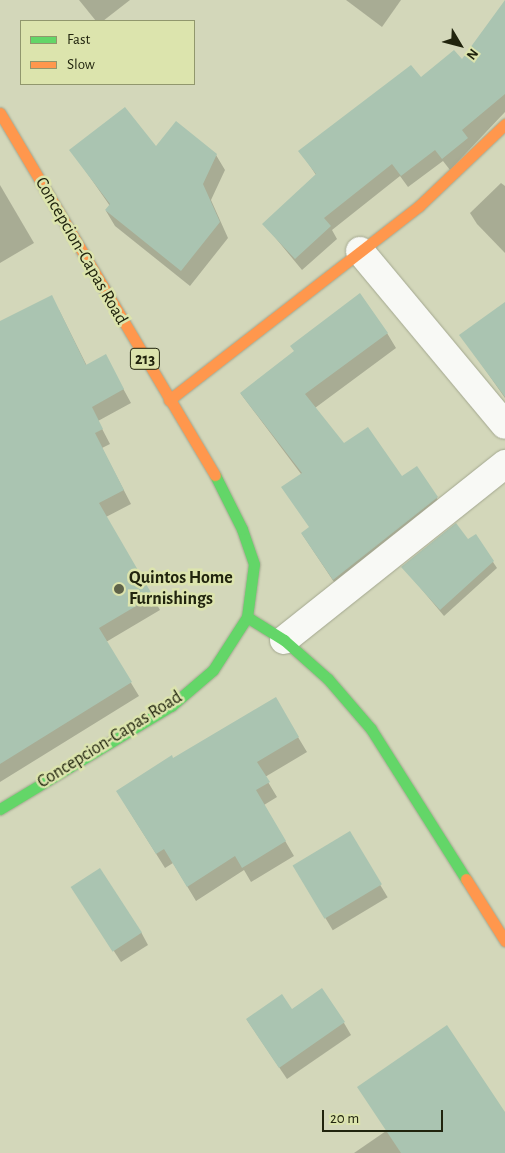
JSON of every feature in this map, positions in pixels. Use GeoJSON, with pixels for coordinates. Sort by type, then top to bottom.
{"type":"FeatureCollection","features":[{"type":"Feature","properties":{"kind":"main road","name":"Concepcion-Capas Road"},"geometry":{"type":"LineString","coordinates":[[0,113],[168,400],[220,484],[242,528],[254,564],[247,617],[213,670],[171,706],[0,809]]}},
{"type":"Feature","properties":{"kind":"main road"},"geometry":{"type":"LineString","coordinates":[[168,400],[420,206],[505,124]]}},
{"type":"Feature","properties":{"kind":"main road"},"geometry":{"type":"LineString","coordinates":[[247,617],[284,640],[328,679],[371,729],[505,941]]}},
{"type":"Feature","properties":{"kind":"street"},"geometry":{"type":"LineString","coordinates":[[360,251],[505,424]]}},
{"type":"Feature","properties":{"kind":"street"},"geometry":{"type":"LineString","coordinates":[[284,640],[505,464]]}},
{"type":"Feature","properties":{"kind":"building"},"geometry":{"type":"Polygon","coordinates":[[[505,0],[505,94],[462,130],[468,138],[442,159],[435,150],[401,176],[392,164],[324,218],[331,226],[295,259],[262,224],[316,174],[298,151],[411,65],[421,77],[454,50],[462,59],[505,0]]]}},
{"type":"Feature","properties":{"kind":"building"},"geometry":{"type":"Polygon","coordinates":[[[125,107],[156,146],[176,121],[217,154],[203,184],[220,222],[181,271],[105,210],[110,204],[69,150],[125,107]]]}},
{"type":"Feature","properties":{"kind":"building"},"geometry":{"type":"Polygon","coordinates":[[[360,293],[388,333],[305,394],[344,443],[368,427],[402,476],[417,466],[438,497],[333,580],[301,533],[309,527],[281,487],[302,473],[240,393],[294,351],[290,346],[360,293]]]}},
{"type":"Feature","properties":{"kind":"building"},"geometry":{"type":"Polygon","coordinates":[[[52,295],[86,365],[106,354],[124,389],[92,407],[103,429],[95,433],[124,490],[99,503],[153,596],[99,628],[132,682],[0,764],[0,321],[52,295]]]}},
{"type":"Feature","properties":{"kind":"building"},"geometry":{"type":"Polygon","coordinates":[[[505,302],[505,397],[459,335],[505,302]]]}},
{"type":"Feature","properties":{"kind":"building"},"geometry":{"type":"Polygon","coordinates":[[[456,523],[468,539],[476,534],[494,561],[440,610],[401,567],[456,523]]]}},
{"type":"Feature","properties":{"kind":"building"},"geometry":{"type":"Polygon","coordinates":[[[276,697],[299,737],[257,762],[270,782],[256,790],[286,841],[242,868],[235,856],[187,887],[164,849],[156,854],[116,791],[172,755],[173,758],[276,697]]]}},
{"type":"Feature","properties":{"kind":"building"},"geometry":{"type":"Polygon","coordinates":[[[350,831],[382,884],[325,919],[293,866],[350,831]]]}},
{"type":"Feature","properties":{"kind":"building"},"geometry":{"type":"Polygon","coordinates":[[[100,868],[142,933],[113,952],[71,887],[100,868]]]}},
{"type":"Feature","properties":{"kind":"building"},"geometry":{"type":"Polygon","coordinates":[[[322,988],[345,1022],[279,1068],[246,1019],[282,994],[292,1009],[322,988]]]}},
{"type":"Feature","properties":{"kind":"building"},"geometry":{"type":"Polygon","coordinates":[[[447,1025],[505,1112],[505,1153],[401,1153],[357,1087],[447,1025]]]}},
{"type":"Feature","properties":{"kind":"traffic: fast"},"geometry":{"type":"LineString","coordinates":[[0,809],[171,706],[213,670],[247,617],[254,564],[242,529],[215,475]]}},
{"type":"Feature","properties":{"kind":"traffic: fast"},"geometry":{"type":"LineString","coordinates":[[247,617],[284,640],[328,679],[371,729],[466,879]]}},
{"type":"Feature","properties":{"kind":"traffic: slow"},"geometry":{"type":"LineString","coordinates":[[0,113],[215,475]]}},
{"type":"Feature","properties":{"kind":"traffic: slow"},"geometry":{"type":"LineString","coordinates":[[169,400],[419,206],[505,124]]}},
{"type":"Feature","properties":{"kind":"traffic: slow"},"geometry":{"type":"LineString","coordinates":[[466,879],[505,941]]}},
{"type":"Feature","properties":{"kind":"place","name":"Quintos Home Furnishings"},"geometry":{"type":"Point","coordinates":[119,589]}}]}
